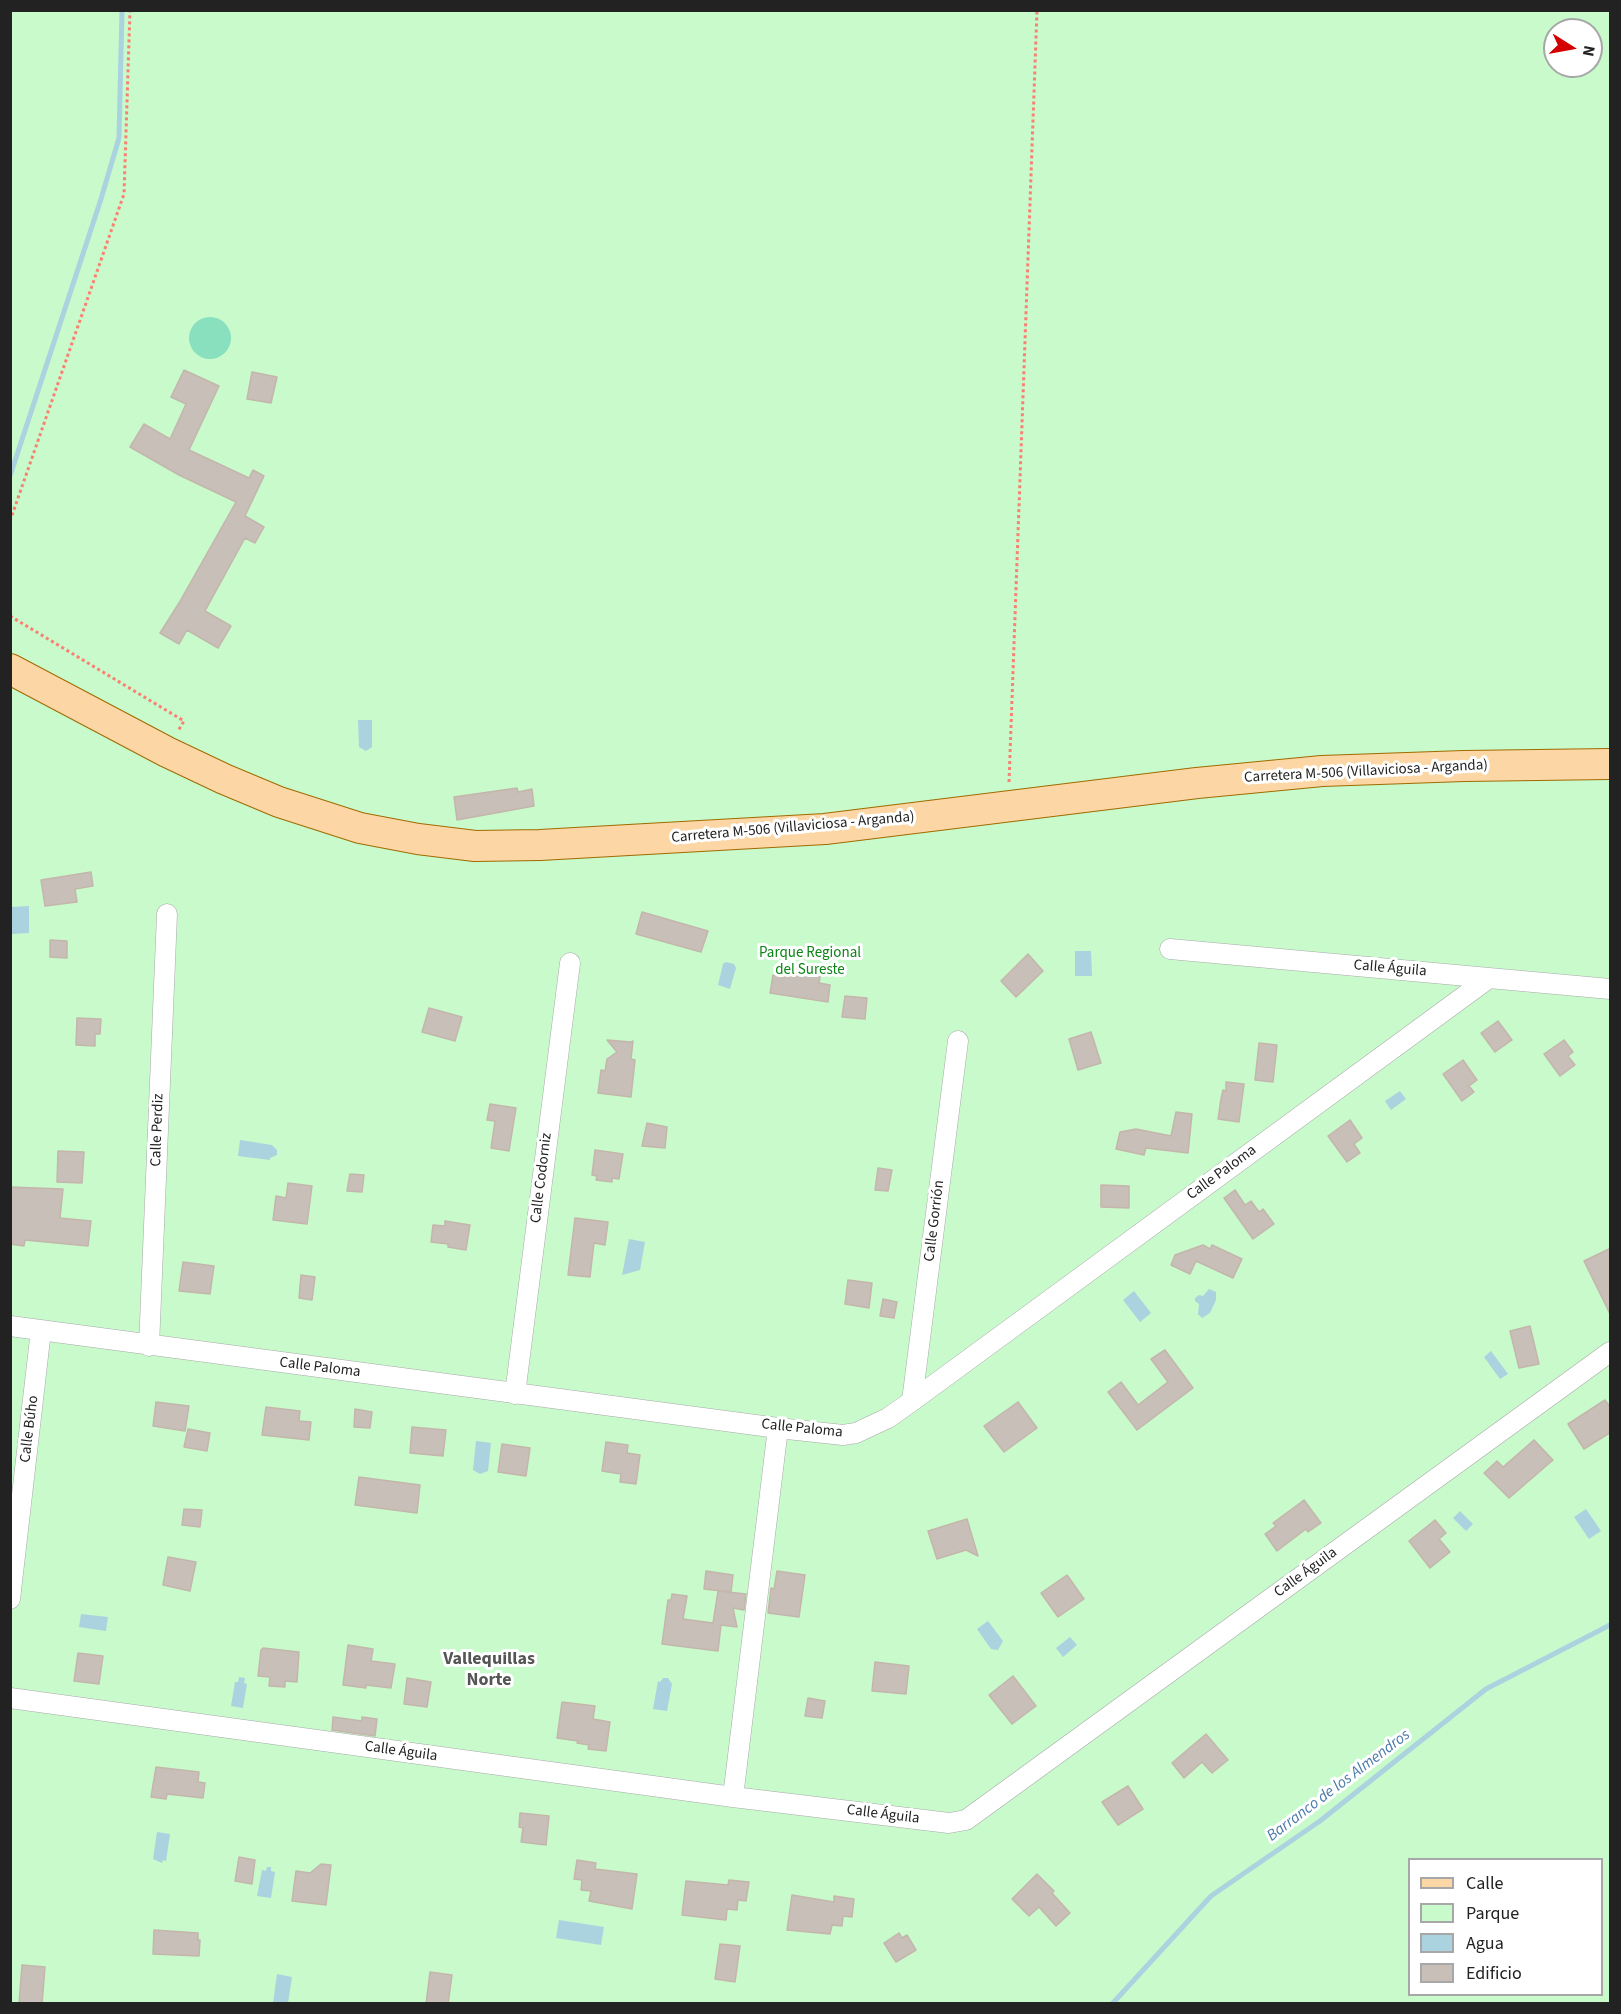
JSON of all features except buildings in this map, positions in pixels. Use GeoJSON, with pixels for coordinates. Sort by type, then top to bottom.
{"type":"FeatureCollection","features":[{"type":"Feature","properties":{"kind":"main road","name":"Carretera M-506 (Villaviciosa - Arganda)"},"geometry":{"type":"LineString","coordinates":[[10,669],[167,752],[224,779],[316,815],[360,828],[418,839],[475,846],[748,835],[825,829],[1209,782],[1311,772],[1464,766],[1611,764]]}},
{"type":"Feature","properties":{"kind":"street","name":"Calle Perdiz"},"geometry":{"type":"LineString","coordinates":[[149,1346],[167,914]]}},
{"type":"Feature","properties":{"kind":"street","name":"Calle Águila"},"geometry":{"type":"LineString","coordinates":[[1170,949],[1611,989]]}},
{"type":"Feature","properties":{"kind":"street","name":"Calle Codorniz"},"geometry":{"type":"LineString","coordinates":[[515,1394],[570,963]]}},
{"type":"Feature","properties":{"kind":"street","name":"Calle Paloma"},"geometry":{"type":"LineString","coordinates":[[10,1326],[778,1428],[843,1435],[856,1433],[888,1418],[912,1401],[1489,978]]}},
{"type":"Feature","properties":{"kind":"street","name":"Calle Gorrión"},"geometry":{"type":"LineString","coordinates":[[912,1401],[958,1041]]}},
{"type":"Feature","properties":{"kind":"street","name":"Calle Búho"},"geometry":{"type":"LineString","coordinates":[[10,1599],[42,1330]]}},
{"type":"Feature","properties":{"kind":"street","name":"Calle Águila"},"geometry":{"type":"LineString","coordinates":[[10,1698],[733,1797],[950,1823],[966,1820],[1611,1353]]}},
{"type":"Feature","properties":{"kind":"street"},"geometry":{"type":"LineString","coordinates":[[733,1797],[778,1428]]}},
{"type":"Feature","properties":{"kind":"path"},"geometry":{"type":"LineString","coordinates":[[10,521],[124,194],[130,10]]}},
{"type":"Feature","properties":{"kind":"path"},"geometry":{"type":"LineString","coordinates":[[1008,807],[1037,10]]}},
{"type":"Feature","properties":{"kind":"path"},"geometry":{"type":"LineString","coordinates":[[10,616],[184,721],[167,752]]}},
{"type":"Feature","properties":{"kind":"green space","name":"Parque Regional del Sureste"},"geometry":{"type":"Polygon","coordinates":[[[11,11],[1610,11],[1610,2003],[11,2003],[11,11]]]}},
{"type":"Feature","properties":{"kind":"green space"},"geometry":{"type":"Polygon","coordinates":[[[210,317],[218,318],[225,323],[230,330],[230,346],[225,353],[218,358],[210,359],[202,358],[195,353],[190,346],[189,338],[190,330],[195,323],[202,318],[210,317]]]}},
{"type":"Feature","properties":{"kind":"water"},"geometry":{"type":"Polygon","coordinates":[[[358,720],[372,720],[372,747],[366,751],[359,747],[358,720]]]}},
{"type":"Feature","properties":{"kind":"water"},"geometry":{"type":"Polygon","coordinates":[[[29,906],[29,933],[12,934],[11,907],[29,906]]]}},
{"type":"Feature","properties":{"kind":"water"},"geometry":{"type":"Polygon","coordinates":[[[1075,951],[1091,951],[1092,976],[1075,976],[1075,951]]]}},
{"type":"Feature","properties":{"kind":"water"},"geometry":{"type":"Polygon","coordinates":[[[726,962],[734,964],[736,968],[730,989],[718,985],[723,964],[726,962]]]}},
{"type":"Feature","properties":{"kind":"water"},"geometry":{"type":"Polygon","coordinates":[[[1400,1091],[1406,1099],[1391,1110],[1385,1101],[1400,1091]]]}},
{"type":"Feature","properties":{"kind":"water"},"geometry":{"type":"Polygon","coordinates":[[[240,1140],[272,1145],[277,1150],[277,1155],[270,1160],[238,1156],[240,1140]]]}},
{"type":"Feature","properties":{"kind":"water"},"geometry":{"type":"Polygon","coordinates":[[[629,1239],[645,1242],[640,1270],[622,1275],[629,1239]]]}},
{"type":"Feature","properties":{"kind":"water"},"geometry":{"type":"Polygon","coordinates":[[[1209,1289],[1216,1292],[1216,1300],[1210,1313],[1202,1318],[1198,1314],[1199,1304],[1195,1298],[1199,1295],[1203,1296],[1209,1289]]]}},
{"type":"Feature","properties":{"kind":"water"},"geometry":{"type":"Polygon","coordinates":[[[1134,1291],[1151,1313],[1140,1322],[1123,1300],[1134,1291]]]}},
{"type":"Feature","properties":{"kind":"water"},"geometry":{"type":"Polygon","coordinates":[[[1491,1351],[1508,1374],[1500,1379],[1484,1357],[1491,1351]]]}},
{"type":"Feature","properties":{"kind":"water"},"geometry":{"type":"Polygon","coordinates":[[[476,1441],[491,1443],[488,1471],[480,1474],[473,1470],[476,1441]]]}},
{"type":"Feature","properties":{"kind":"water"},"geometry":{"type":"Polygon","coordinates":[[[1586,1509],[1601,1531],[1589,1539],[1574,1517],[1586,1509]]]}},
{"type":"Feature","properties":{"kind":"water"},"geometry":{"type":"Polygon","coordinates":[[[1460,1511],[1473,1524],[1466,1531],[1453,1518],[1460,1511]]]}},
{"type":"Feature","properties":{"kind":"water"},"geometry":{"type":"Polygon","coordinates":[[[81,1614],[108,1617],[106,1631],[79,1627],[81,1614]]]}},
{"type":"Feature","properties":{"kind":"water"},"geometry":{"type":"Polygon","coordinates":[[[988,1621],[1003,1641],[998,1650],[991,1649],[977,1629],[988,1621]]]}},
{"type":"Feature","properties":{"kind":"water"},"geometry":{"type":"Polygon","coordinates":[[[1070,1637],[1077,1645],[1063,1657],[1056,1648],[1070,1637]]]}},
{"type":"Feature","properties":{"kind":"water"},"geometry":{"type":"Polygon","coordinates":[[[239,1677],[245,1678],[244,1683],[247,1684],[243,1708],[231,1706],[235,1682],[238,1682],[239,1677]]]}},
{"type":"Feature","properties":{"kind":"water"},"geometry":{"type":"Polygon","coordinates":[[[663,1678],[668,1678],[672,1684],[667,1711],[653,1709],[658,1681],[660,1682],[663,1678]]]}},
{"type":"Feature","properties":{"kind":"water"},"geometry":{"type":"Polygon","coordinates":[[[157,1832],[170,1834],[166,1861],[163,1860],[162,1863],[153,1859],[157,1832]]]}},
{"type":"Feature","properties":{"kind":"water"},"geometry":{"type":"Polygon","coordinates":[[[267,1867],[271,1867],[271,1871],[275,1872],[271,1898],[257,1896],[262,1870],[266,1871],[267,1867]]]}},
{"type":"Feature","properties":{"kind":"water"},"geometry":{"type":"Polygon","coordinates":[[[559,1920],[604,1927],[601,1945],[556,1938],[559,1920]]]}},
{"type":"Feature","properties":{"kind":"water"},"geometry":{"type":"Polygon","coordinates":[[[277,1974],[292,1977],[288,2003],[273,2003],[277,1974]]]}},
{"type":"Feature","properties":{"kind":"waterway"},"geometry":{"type":"LineString","coordinates":[[10,476],[119,138],[122,10]]}},
{"type":"Feature","properties":{"kind":"waterway","name":"Barranco de los Almendros"},"geometry":{"type":"LineString","coordinates":[[1112,2004],[1211,1896],[1320,1821],[1486,1689],[1610,1625]]}},
{"type":"Feature","properties":{"kind":"district","name":"Vallequillas Norte"},"geometry":{"type":"Point","coordinates":[489,1670]}}]}
